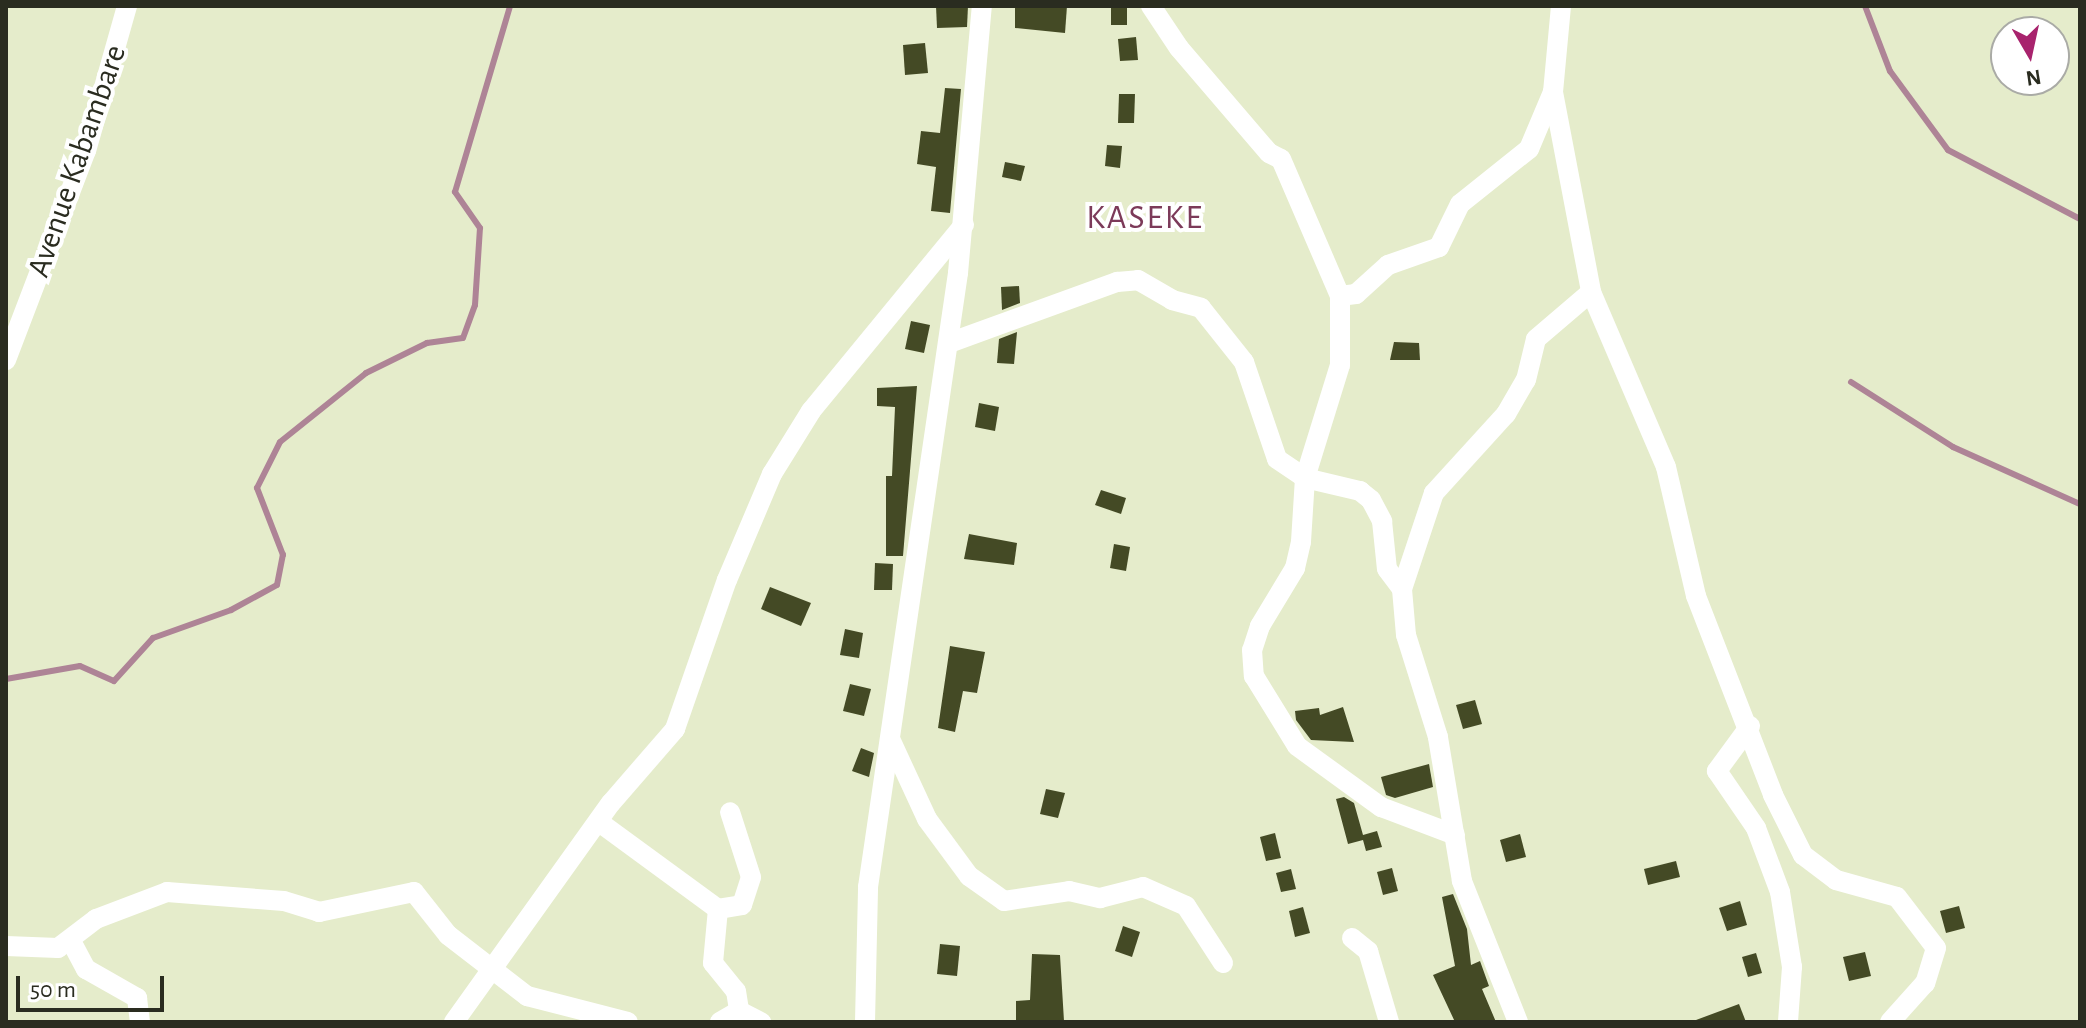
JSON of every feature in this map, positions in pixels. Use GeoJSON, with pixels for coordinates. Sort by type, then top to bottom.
{"type":"FeatureCollection","features":[{"type":"Feature","properties":{"kind":"street","name":"Avenue Kabambare"},"geometry":{"type":"LineString","coordinates":[[6,360],[86,151],[127,6]]}},
{"type":"Feature","properties":{"kind":"street"},"geometry":{"type":"LineString","coordinates":[[865,1022],[868,887],[949,343],[964,225],[982,6]]}},
{"type":"Feature","properties":{"kind":"street"},"geometry":{"type":"LineString","coordinates":[[1151,6],[1179,48],[1269,153],[1281,159],[1340,296],[1340,365],[1305,478],[1295,568],[1260,626],[1252,650],[1254,676],[1297,746],[1381,807],[1455,835]]}},
{"type":"Feature","properties":{"kind":"street"},"geometry":{"type":"LineString","coordinates":[[1561,6],[1553,92],[1591,292],[1666,467],[1696,596],[1750,726],[1782,816],[1803,855],[1836,880],[1897,897],[1936,948],[1925,983],[1899,1020]]}},
{"type":"Feature","properties":{"kind":"street"},"geometry":{"type":"LineString","coordinates":[[1340,296],[1356,294],[1388,265],[1439,247],[1460,204],[1529,149],[1553,92]]}},
{"type":"Feature","properties":{"kind":"street"},"geometry":{"type":"LineString","coordinates":[[454,1022],[599,822],[681,717],[727,580],[772,474],[811,411],[964,225]]}},
{"type":"Feature","properties":{"kind":"street"},"geometry":{"type":"LineString","coordinates":[[949,343],[1090,291],[1138,280],[1212,317],[1244,362],[1277,459],[1305,478],[1360,491],[1371,500],[1382,521],[1387,569],[1402,589]]}},
{"type":"Feature","properties":{"kind":"street"},"geometry":{"type":"LineString","coordinates":[[1518,1022],[1462,881],[1425,683],[1406,635],[1402,589],[1434,493],[1506,414],[1526,380],[1536,339],[1591,292]]}},
{"type":"Feature","properties":{"kind":"street"},"geometry":{"type":"LineString","coordinates":[[1750,726],[1717,771],[1756,828],[1780,892],[1792,967],[1788,1022]]}},
{"type":"Feature","properties":{"kind":"street"},"geometry":{"type":"LineString","coordinates":[[891,741],[927,819],[969,876],[1004,901],[1069,891],[1100,898],[1143,887],[1186,906],[1223,963]]}},
{"type":"Feature","properties":{"kind":"street"},"geometry":{"type":"LineString","coordinates":[[599,822],[718,909],[742,905],[751,877],[730,812]]}},
{"type":"Feature","properties":{"kind":"street"},"geometry":{"type":"LineString","coordinates":[[6,946],[37,951],[71,941],[96,919],[167,892],[284,901],[319,912],[414,892],[438,925],[491,973],[527,996],[628,1022]]}},
{"type":"Feature","properties":{"kind":"street"},"geometry":{"type":"LineString","coordinates":[[718,909],[713,963],[736,991],[739,1011]]}},
{"type":"Feature","properties":{"kind":"street"},"geometry":{"type":"LineString","coordinates":[[1352,938],[1368,951],[1389,1022]]}},
{"type":"Feature","properties":{"kind":"street"},"geometry":{"type":"LineString","coordinates":[[71,941],[86,969],[137,998],[140,1022]]}},
{"type":"Feature","properties":{"kind":"street"},"geometry":{"type":"LineString","coordinates":[[720,1022],[739,1011]]}},
{"type":"Feature","properties":{"kind":"street"},"geometry":{"type":"LineString","coordinates":[[739,1011],[761,1022]]}},
{"type":"Feature","properties":{"kind":"building"},"geometry":{"type":"Polygon","coordinates":[[[936,6],[968,6],[967,27],[937,28],[936,6]]]}},
{"type":"Feature","properties":{"kind":"building"},"geometry":{"type":"Polygon","coordinates":[[[1015,6],[1067,6],[1065,33],[1015,28],[1015,6]]]}},
{"type":"Feature","properties":{"kind":"building"},"geometry":{"type":"Polygon","coordinates":[[[1111,6],[1127,6],[1127,25],[1111,25],[1111,6]]]}},
{"type":"Feature","properties":{"kind":"building"},"geometry":{"type":"Polygon","coordinates":[[[1136,37],[1138,60],[1120,61],[1118,39],[1136,37]]]}},
{"type":"Feature","properties":{"kind":"building"},"geometry":{"type":"Polygon","coordinates":[[[925,43],[928,73],[905,75],[903,45],[925,43]]]}},
{"type":"Feature","properties":{"kind":"building"},"geometry":{"type":"Polygon","coordinates":[[[945,88],[961,89],[950,213],[931,211],[936,167],[917,164],[921,131],[940,133],[945,88]]]}},
{"type":"Feature","properties":{"kind":"building"},"geometry":{"type":"Polygon","coordinates":[[[1119,94],[1135,94],[1134,123],[1118,123],[1119,94]]]}},
{"type":"Feature","properties":{"kind":"building"},"geometry":{"type":"Polygon","coordinates":[[[1107,145],[1122,146],[1120,168],[1105,166],[1107,145]]]}},
{"type":"Feature","properties":{"kind":"building"},"geometry":{"type":"Polygon","coordinates":[[[1005,162],[1025,166],[1021,181],[1002,177],[1005,162]]]}},
{"type":"Feature","properties":{"kind":"building"},"geometry":{"type":"Polygon","coordinates":[[[1019,286],[1020,303],[1002,310],[1001,287],[1019,286]]]}},
{"type":"Feature","properties":{"kind":"building"},"geometry":{"type":"Polygon","coordinates":[[[911,321],[930,325],[924,353],[905,349],[911,321]]]}},
{"type":"Feature","properties":{"kind":"building"},"geometry":{"type":"Polygon","coordinates":[[[1017,332],[1014,364],[997,363],[999,339],[1017,332]]]}},
{"type":"Feature","properties":{"kind":"building"},"geometry":{"type":"Polygon","coordinates":[[[1394,342],[1419,343],[1420,360],[1390,360],[1394,342]]]}},
{"type":"Feature","properties":{"kind":"building"},"geometry":{"type":"Polygon","coordinates":[[[917,386],[903,556],[886,556],[886,476],[892,476],[895,407],[877,406],[877,388],[917,386]]]}},
{"type":"Feature","properties":{"kind":"building"},"geometry":{"type":"Polygon","coordinates":[[[979,403],[999,407],[995,431],[975,427],[979,403]]]}},
{"type":"Feature","properties":{"kind":"building"},"geometry":{"type":"Polygon","coordinates":[[[1101,490],[1126,498],[1121,514],[1095,505],[1101,490]]]}},
{"type":"Feature","properties":{"kind":"building"},"geometry":{"type":"Polygon","coordinates":[[[969,534],[1017,543],[1014,565],[964,559],[969,534]]]}},
{"type":"Feature","properties":{"kind":"building"},"geometry":{"type":"Polygon","coordinates":[[[1114,544],[1130,547],[1126,571],[1110,568],[1114,544]]]}},
{"type":"Feature","properties":{"kind":"building"},"geometry":{"type":"Polygon","coordinates":[[[875,563],[893,564],[892,590],[874,590],[875,563]]]}},
{"type":"Feature","properties":{"kind":"building"},"geometry":{"type":"Polygon","coordinates":[[[770,587],[811,603],[801,626],[761,609],[770,587]]]}},
{"type":"Feature","properties":{"kind":"building"},"geometry":{"type":"Polygon","coordinates":[[[845,629],[863,633],[859,658],[840,655],[845,629]]]}},
{"type":"Feature","properties":{"kind":"building"},"geometry":{"type":"Polygon","coordinates":[[[950,646],[985,652],[977,693],[963,691],[955,732],[938,728],[950,646]]]}},
{"type":"Feature","properties":{"kind":"building"},"geometry":{"type":"Polygon","coordinates":[[[850,684],[871,689],[864,716],[843,711],[850,684]]]}},
{"type":"Feature","properties":{"kind":"building"},"geometry":{"type":"Polygon","coordinates":[[[1475,700],[1482,724],[1463,729],[1456,705],[1475,700]]]}},
{"type":"Feature","properties":{"kind":"building"},"geometry":{"type":"Polygon","coordinates":[[[1343,707],[1354,742],[1311,740],[1296,720],[1295,711],[1319,708],[1320,715],[1343,707]]]}},
{"type":"Feature","properties":{"kind":"building"},"geometry":{"type":"Polygon","coordinates":[[[861,748],[874,753],[869,777],[852,771],[861,748]]]}},
{"type":"Feature","properties":{"kind":"building"},"geometry":{"type":"Polygon","coordinates":[[[1429,764],[1433,787],[1395,798],[1386,795],[1381,777],[1429,764]]]}},
{"type":"Feature","properties":{"kind":"building"},"geometry":{"type":"Polygon","coordinates":[[[1046,789],[1065,793],[1058,818],[1040,814],[1046,789]]]}},
{"type":"Feature","properties":{"kind":"building"},"geometry":{"type":"Polygon","coordinates":[[[1344,797],[1354,803],[1363,835],[1377,831],[1382,847],[1366,851],[1363,840],[1348,844],[1336,799],[1344,797]]]}},
{"type":"Feature","properties":{"kind":"building"},"geometry":{"type":"Polygon","coordinates":[[[1275,833],[1281,858],[1266,861],[1260,837],[1275,833]]]}},
{"type":"Feature","properties":{"kind":"building"},"geometry":{"type":"Polygon","coordinates":[[[1520,834],[1526,857],[1506,862],[1500,840],[1520,834]]]}},
{"type":"Feature","properties":{"kind":"building"},"geometry":{"type":"Polygon","coordinates":[[[1676,861],[1680,877],[1648,885],[1644,869],[1676,861]]]}},
{"type":"Feature","properties":{"kind":"building"},"geometry":{"type":"Polygon","coordinates":[[[1392,868],[1398,891],[1383,895],[1377,872],[1392,868]]]}},
{"type":"Feature","properties":{"kind":"building"},"geometry":{"type":"Polygon","coordinates":[[[1291,869],[1296,889],[1281,892],[1276,873],[1291,869]]]}},
{"type":"Feature","properties":{"kind":"building"},"geometry":{"type":"Polygon","coordinates":[[[1453,894],[1467,929],[1471,965],[1480,961],[1489,986],[1482,989],[1496,1022],[1455,1022],[1433,975],[1455,966],[1442,897],[1453,894]]]}},
{"type":"Feature","properties":{"kind":"building"},"geometry":{"type":"Polygon","coordinates":[[[1740,901],[1747,925],[1727,931],[1719,908],[1740,901]]]}},
{"type":"Feature","properties":{"kind":"building"},"geometry":{"type":"Polygon","coordinates":[[[1959,906],[1965,928],[1946,933],[1940,911],[1959,906]]]}},
{"type":"Feature","properties":{"kind":"building"},"geometry":{"type":"Polygon","coordinates":[[[1303,907],[1310,933],[1295,937],[1289,911],[1303,907]]]}},
{"type":"Feature","properties":{"kind":"building"},"geometry":{"type":"Polygon","coordinates":[[[1123,926],[1140,932],[1132,957],[1115,951],[1123,926]]]}},
{"type":"Feature","properties":{"kind":"building"},"geometry":{"type":"Polygon","coordinates":[[[940,944],[960,946],[957,976],[937,974],[940,944]]]}},
{"type":"Feature","properties":{"kind":"building"},"geometry":{"type":"Polygon","coordinates":[[[1865,952],[1871,976],[1849,981],[1843,957],[1865,952]]]}},
{"type":"Feature","properties":{"kind":"building"},"geometry":{"type":"Polygon","coordinates":[[[1756,953],[1762,973],[1748,977],[1742,957],[1756,953]]]}},
{"type":"Feature","properties":{"kind":"building"},"geometry":{"type":"Polygon","coordinates":[[[1032,954],[1060,955],[1064,1021],[1016,1022],[1016,1001],[1030,1000],[1032,954]]]}},
{"type":"Feature","properties":{"kind":"building"},"geometry":{"type":"Polygon","coordinates":[[[1739,1004],[1746,1022],[1696,1020],[1739,1004]]]}},
{"type":"Feature","properties":{"kind":"waterway"},"geometry":{"type":"LineString","coordinates":[[6,679],[80,666],[114,681],[153,638],[231,610],[277,585],[283,555],[257,488],[280,442],[366,373],[427,343],[463,338],[475,305],[480,228],[455,192],[510,6]]}},
{"type":"Feature","properties":{"kind":"waterway"},"geometry":{"type":"LineString","coordinates":[[1865,6],[1890,71],[1948,150],[2080,219]]}},
{"type":"Feature","properties":{"kind":"waterway"},"geometry":{"type":"LineString","coordinates":[[1851,382],[1953,447],[2080,504]]}},
{"type":"Feature","properties":{"kind":"district","name":"KASEKE"},"geometry":{"type":"Point","coordinates":[1145,219]}}]}
